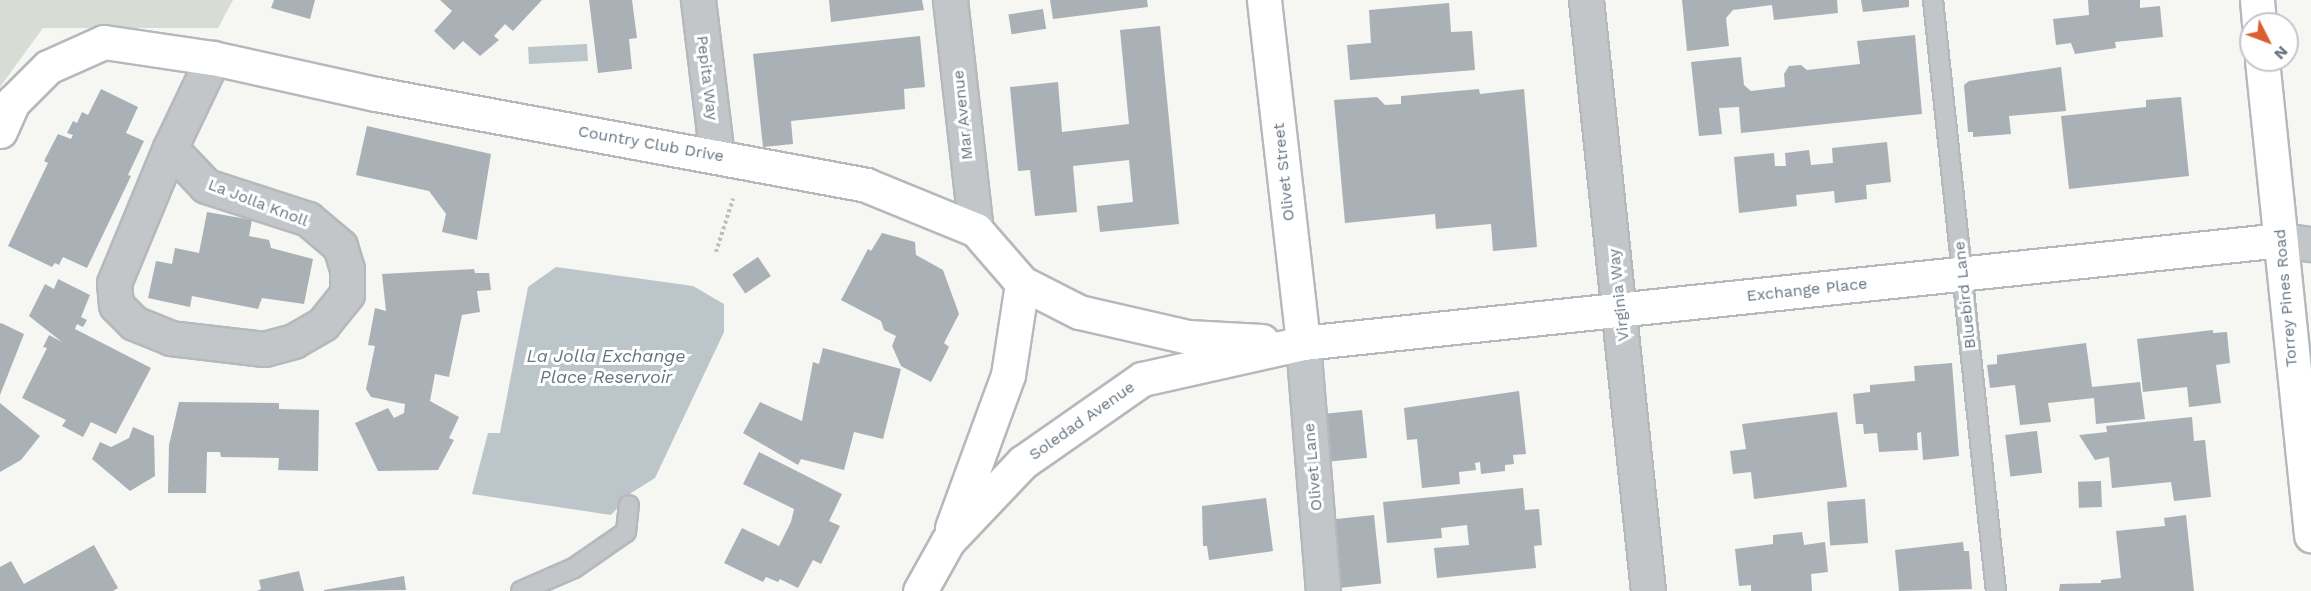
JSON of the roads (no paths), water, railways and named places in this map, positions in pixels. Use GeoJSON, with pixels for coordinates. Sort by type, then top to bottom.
{"type":"FeatureCollection","features":[{"type":"Feature","properties":{"kind":"street","name":"Pepita Way"},"geometry":{"type":"LineString","coordinates":[[698,0],[731,159]]}},
{"type":"Feature","properties":{"kind":"street","name":"Mar Avenue"},"geometry":{"type":"LineString","coordinates":[[950,0],[976,230]]}},
{"type":"Feature","properties":{"kind":"street","name":"Olivet Street"},"geometry":{"type":"LineString","coordinates":[[1264,0],[1303,343]]}},
{"type":"Feature","properties":{"kind":"street","name":"Virginia Way"},"geometry":{"type":"LineString","coordinates":[[1586,0],[1621,309],[1648,591]]}},
{"type":"Feature","properties":{"kind":"street","name":"Country Club Drive"},"geometry":{"type":"LineString","coordinates":[[0,132],[13,102],[48,67],[104,42],[213,58],[376,94],[866,185],[976,230],[1022,283],[1080,312],[1188,337],[1303,343]]}},
{"type":"Feature","properties":{"kind":"street","name":"La Jolla Knoll"},"geometry":{"type":"LineString","coordinates":[[170,148],[206,186],[308,219],[340,246],[347,269],[347,294],[323,324],[294,341],[264,350],[171,338],[134,323],[116,305],[114,283],[170,148],[213,58]]}},
{"type":"Feature","properties":{"kind":"street","name":"Torrey Pines Road"},"geometry":{"type":"LineString","coordinates":[[2264,72],[2296,242],[2311,535]]}},
{"type":"Feature","properties":{"kind":"street","name":"Exchange Place"},"geometry":{"type":"LineString","coordinates":[[1303,343],[2296,242]]}},
{"type":"Feature","properties":{"kind":"street"},"geometry":{"type":"LineString","coordinates":[[948,541],[1008,375],[1022,283]]}},
{"type":"Feature","properties":{"kind":"street","name":"Soledad Avenue"},"geometry":{"type":"LineString","coordinates":[[920,591],[948,541],[1023,462],[1142,379],[1303,343]]}},
{"type":"Feature","properties":{"kind":"street","name":"Olivet Lane"},"geometry":{"type":"LineString","coordinates":[[1303,343],[1323,591]]}},
{"type":"Feature","properties":{"kind":"lane","name":"Bluebird Lane"},"geometry":{"type":"LineString","coordinates":[[1933,0],[1996,591]]}},
{"type":"Feature","properties":{"kind":"lane"},"geometry":{"type":"LineString","coordinates":[[521,591],[574,568],[626,532],[629,505]]}},
{"type":"Feature","properties":{"kind":"water"},"geometry":{"type":"Polygon","coordinates":[[[587,44],[588,61],[529,64],[528,47],[587,44]]]}},
{"type":"Feature","properties":{"kind":"water","name":"La Jolla Exchange Place Reservoir"},"geometry":{"type":"Polygon","coordinates":[[[556,267],[693,286],[724,304],[724,332],[655,478],[631,493],[611,515],[472,494],[488,433],[500,433],[528,287],[556,267]]]}}]}
